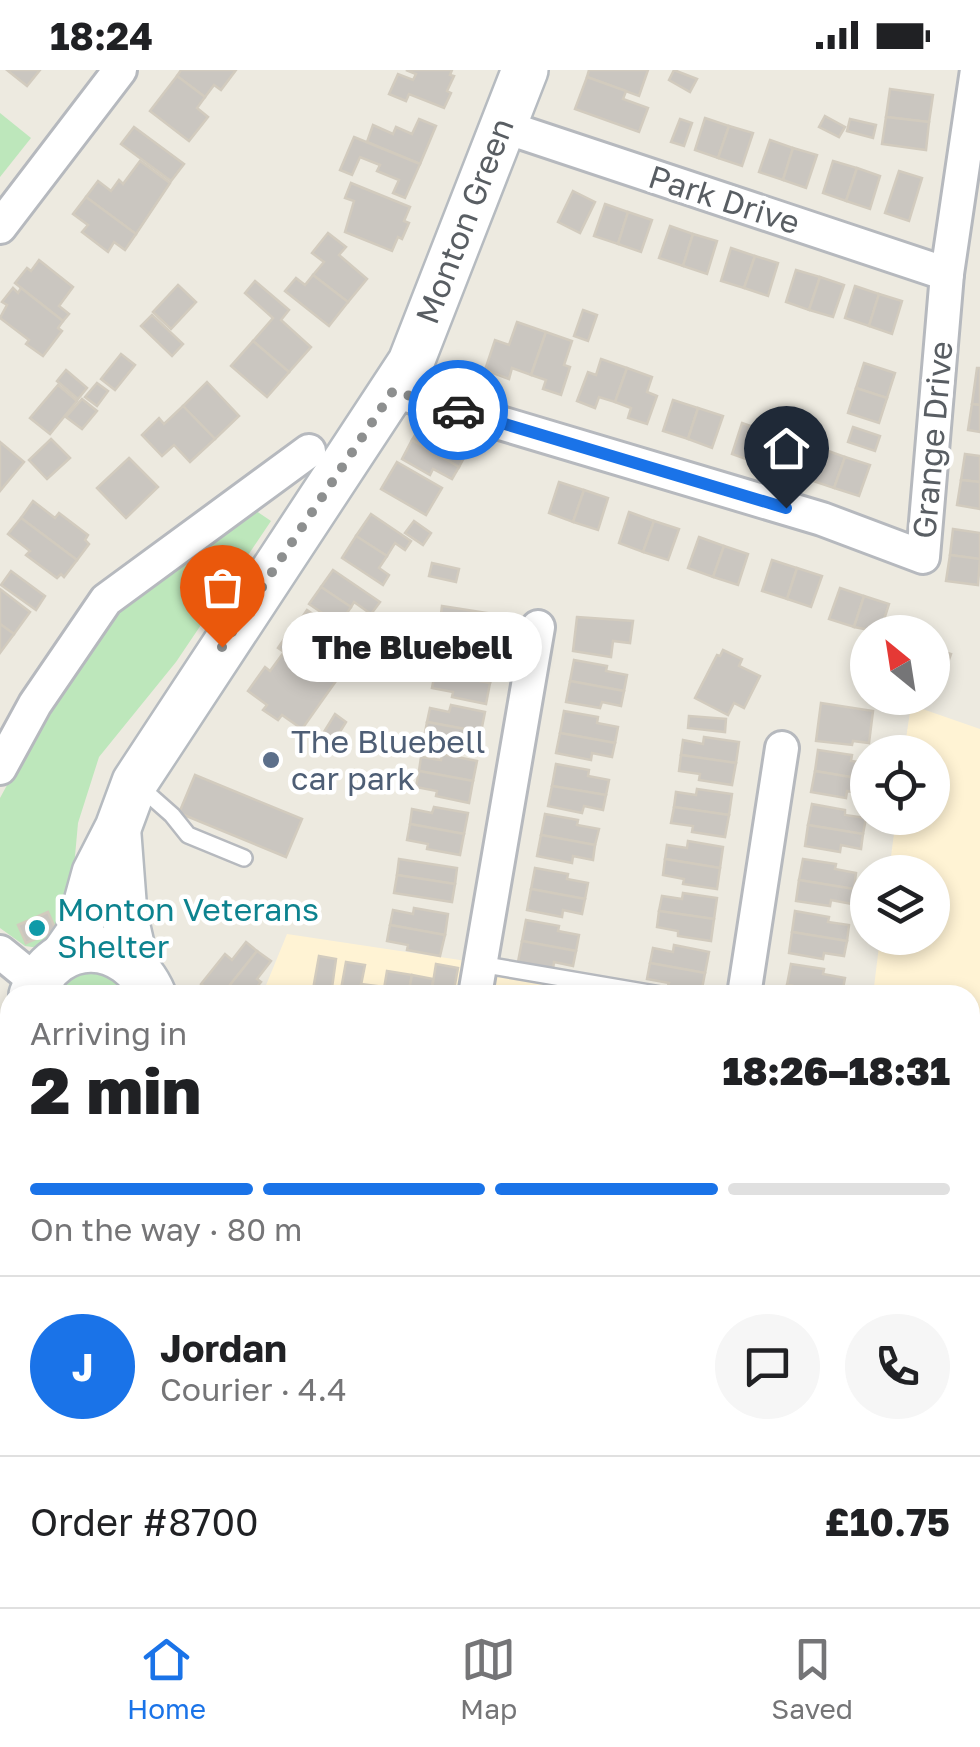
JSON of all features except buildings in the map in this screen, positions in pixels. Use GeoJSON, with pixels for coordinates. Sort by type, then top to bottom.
{"type":"FeatureCollection","features":[{"type":"Feature","properties":{"kind":"main road","name":"Monton Green"},"geometry":{"type":"LineString","coordinates":[[44,977],[78,936],[95,873],[135,782],[411,362],[525,70]]}},
{"type":"Feature","properties":{"kind":"main road","name":"Monton Green"},"geometry":{"type":"LineString","coordinates":[[118,828],[124,914],[148,985]]}},
{"type":"Feature","properties":{"kind":"main road"},"geometry":{"type":"LineString","coordinates":[[44,977],[80,950],[100,949],[120,955],[146,985]]}},
{"type":"Feature","properties":{"kind":"street"},"geometry":{"type":"LineString","coordinates":[[0,226],[120,70]]}},
{"type":"Feature","properties":{"kind":"street","name":"Grange Drive"},"geometry":{"type":"LineString","coordinates":[[393,391],[822,519],[923,557],[947,274],[976,70]]}},
{"type":"Feature","properties":{"kind":"street","name":"Park Drive"},"geometry":{"type":"LineString","coordinates":[[502,126],[947,274]]}},
{"type":"Feature","properties":{"kind":"street"},"geometry":{"type":"LineString","coordinates":[[0,768],[35,704],[106,600],[309,451]]}},
{"type":"Feature","properties":{"kind":"street"},"geometry":{"type":"LineString","coordinates":[[478,979],[538,627]]}},
{"type":"Feature","properties":{"kind":"street"},"geometry":{"type":"LineString","coordinates":[[746,985],[782,748]]}},
{"type":"Feature","properties":{"kind":"street"},"geometry":{"type":"LineString","coordinates":[[0,952],[44,977]]}},
{"type":"Feature","properties":{"kind":"lane"},"geometry":{"type":"LineString","coordinates":[[135,782],[188,835],[244,858]]}},
{"type":"Feature","properties":{"kind":"lane"},"geometry":{"type":"LineString","coordinates":[[478,979],[547,985]]}},
{"type":"Feature","properties":{"kind":"shaded area"},"geometry":{"type":"Polygon","coordinates":[[[910,715],[940,715],[980,729],[980,985],[874,985],[878,955],[950,955],[950,855],[891,855],[894,835],[950,835],[950,735],[907,735],[910,715]]]}},
{"type":"Feature","properties":{"kind":"shaded area"},"geometry":{"type":"Polygon","coordinates":[[[287,934],[626,985],[266,985],[287,934]]]}},
{"type":"Feature","properties":{"kind":"green space"},"geometry":{"type":"Polygon","coordinates":[[[0,113],[31,138],[0,177],[0,113]]]}},
{"type":"Feature","properties":{"kind":"green space"},"geometry":{"type":"Polygon","coordinates":[[[246,504],[271,521],[176,662],[99,757],[78,823],[69,922],[46,949],[25,946],[0,928],[0,798],[90,633],[246,504]]]}},
{"type":"Feature","properties":{"kind":"green space"},"geometry":{"type":"Polygon","coordinates":[[[93,966],[122,985],[58,985],[64,976],[93,966]]]}},
{"type":"Feature","properties":{"kind":"way so far"},"geometry":{"type":"LineString","coordinates":[[222,647],[393,391],[458,410]]}},
{"type":"Feature","properties":{"kind":"place","name":"The Bluebell"},"geometry":{"type":"Point","coordinates":[222,647]}},
{"type":"Feature","properties":{"kind":"place","name":"The Bluebell car park"},"geometry":{"type":"Point","coordinates":[271,760]}},
{"type":"Feature","properties":{"kind":"place","name":"Monton Veterans Shelter"},"geometry":{"type":"Point","coordinates":[37,928]}},
{"type":"Feature","properties":{"kind":"route"},"geometry":{"type":"LineString","coordinates":[[458,410],[786,508]]}}]}
